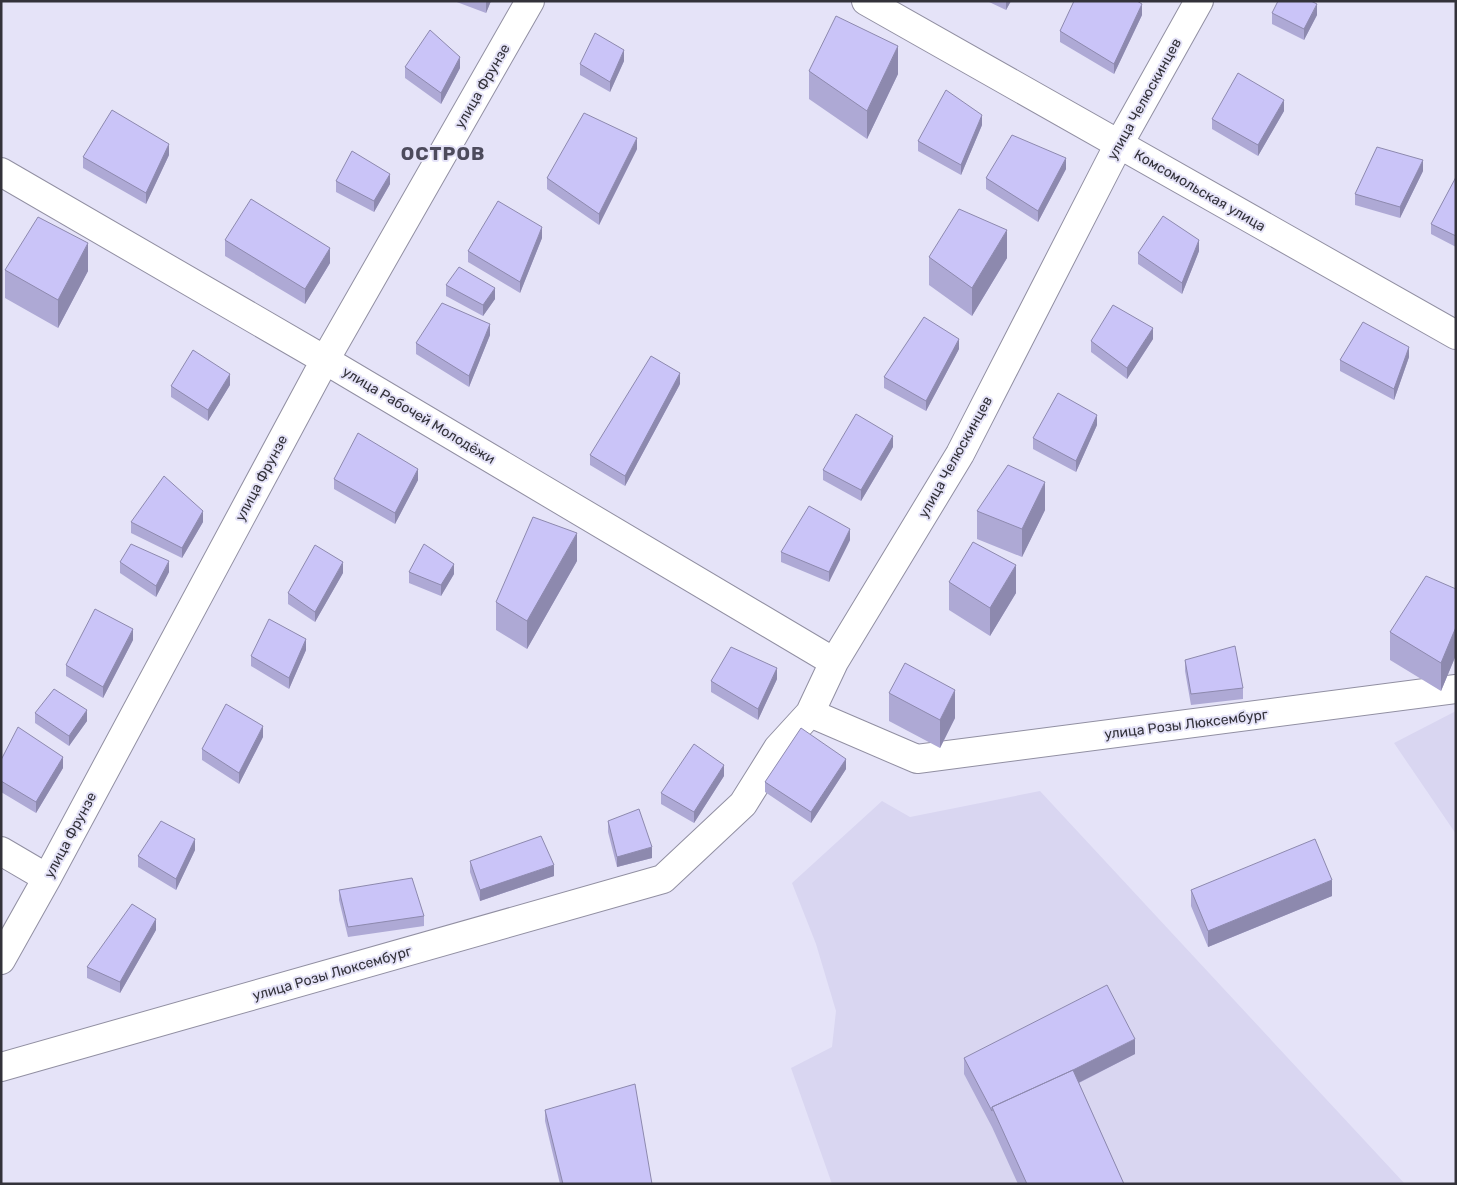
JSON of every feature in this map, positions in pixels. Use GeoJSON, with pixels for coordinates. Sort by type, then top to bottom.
{"type":"FeatureCollection","features":[{"type":"Feature","properties":{"kind":"street","name":"улица Фрунзе"},"geometry":{"type":"LineString","coordinates":[[1,960],[47,878],[325,360],[530,1]]}},
{"type":"Feature","properties":{"kind":"street","name":"Комсомольская улица"},"geometry":{"type":"LineString","coordinates":[[866,1],[1456,335]]}},
{"type":"Feature","properties":{"kind":"street","name":"улица Челюскинцев"},"geometry":{"type":"LineString","coordinates":[[663,879],[743,804],[778,748],[810,713],[834,662],[960,454],[1119,144],[1199,1]]}},
{"type":"Feature","properties":{"kind":"street","name":"улица Рабочей Молодёжи"},"geometry":{"type":"LineString","coordinates":[[1,172],[325,360],[834,662]]}},
{"type":"Feature","properties":{"kind":"street","name":"улица Розы Люксембург"},"geometry":{"type":"LineString","coordinates":[[810,713],[917,759],[1456,689]]}},
{"type":"Feature","properties":{"kind":"street"},"geometry":{"type":"LineString","coordinates":[[1,851],[47,878]]}},
{"type":"Feature","properties":{"kind":"street","name":"улица Розы Люксембург"},"geometry":{"type":"LineString","coordinates":[[1,1067],[663,879]]}},
{"type":"Feature","properties":{"kind":"shaded area"},"geometry":{"type":"Polygon","coordinates":[[[1456,711],[1456,834],[1394,743],[1456,711]]]}},
{"type":"Feature","properties":{"kind":"shaded area"},"geometry":{"type":"Polygon","coordinates":[[[1040,791],[1405,1184],[832,1184],[791,1068],[832,1047],[836,1011],[816,944],[792,883],[882,801],[910,817],[1040,791]]]}},
{"type":"Feature","properties":{"kind":"building"},"geometry":{"type":"Polygon","coordinates":[[[1074,1],[1137,1],[1142,4],[1114,64],[1060,31],[1074,1]]]}},
{"type":"Feature","properties":{"kind":"building"},"geometry":{"type":"Polygon","coordinates":[[[1278,1],[1311,1],[1317,4],[1304,29],[1272,13],[1278,1]]]}},
{"type":"Feature","properties":{"kind":"building"},"geometry":{"type":"Polygon","coordinates":[[[836,16],[898,46],[867,111],[809,71],[836,16]]]}},
{"type":"Feature","properties":{"kind":"building"},"geometry":{"type":"Polygon","coordinates":[[[430,30],[460,57],[441,93],[405,67],[430,30]]]}},
{"type":"Feature","properties":{"kind":"building"},"geometry":{"type":"Polygon","coordinates":[[[595,33],[624,50],[610,82],[580,64],[595,33]]]}},
{"type":"Feature","properties":{"kind":"building"},"geometry":{"type":"Polygon","coordinates":[[[1238,73],[1284,100],[1258,145],[1212,119],[1238,73]]]}},
{"type":"Feature","properties":{"kind":"building"},"geometry":{"type":"Polygon","coordinates":[[[946,90],[982,115],[961,165],[918,141],[946,90]]]}},
{"type":"Feature","properties":{"kind":"building"},"geometry":{"type":"Polygon","coordinates":[[[112,110],[169,144],[146,193],[83,157],[112,110]]]}},
{"type":"Feature","properties":{"kind":"building"},"geometry":{"type":"Polygon","coordinates":[[[584,113],[637,138],[599,214],[547,178],[584,113]]]}},
{"type":"Feature","properties":{"kind":"building"},"geometry":{"type":"Polygon","coordinates":[[[1012,135],[1066,158],[1038,211],[986,178],[1012,135]]]}},
{"type":"Feature","properties":{"kind":"building"},"geometry":{"type":"Polygon","coordinates":[[[1377,147],[1423,160],[1400,207],[1355,194],[1377,147]]]}},
{"type":"Feature","properties":{"kind":"building"},"geometry":{"type":"Polygon","coordinates":[[[352,151],[390,174],[374,201],[336,181],[352,151]]]}},
{"type":"Feature","properties":{"kind":"building"},"geometry":{"type":"Polygon","coordinates":[[[1456,177],[1456,236],[1431,224],[1456,177]]]}},
{"type":"Feature","properties":{"kind":"building"},"geometry":{"type":"Polygon","coordinates":[[[251,199],[330,248],[305,289],[225,240],[251,199]]]}},
{"type":"Feature","properties":{"kind":"building"},"geometry":{"type":"Polygon","coordinates":[[[498,201],[542,227],[520,282],[468,251],[498,201]]]}},
{"type":"Feature","properties":{"kind":"building"},"geometry":{"type":"Polygon","coordinates":[[[959,209],[1007,230],[972,288],[929,257],[959,209]]]}},
{"type":"Feature","properties":{"kind":"building"},"geometry":{"type":"Polygon","coordinates":[[[1163,216],[1199,240],[1182,283],[1138,253],[1163,216]]]}},
{"type":"Feature","properties":{"kind":"building"},"geometry":{"type":"Polygon","coordinates":[[[38,217],[88,243],[58,300],[5,270],[38,217]]]}},
{"type":"Feature","properties":{"kind":"building"},"geometry":{"type":"Polygon","coordinates":[[[459,267],[495,288],[483,305],[446,285],[459,267]]]}},
{"type":"Feature","properties":{"kind":"building"},"geometry":{"type":"Polygon","coordinates":[[[442,303],[490,324],[469,376],[416,343],[442,303]]]}},
{"type":"Feature","properties":{"kind":"building"},"geometry":{"type":"Polygon","coordinates":[[[1113,305],[1153,328],[1127,368],[1091,341],[1113,305]]]}},
{"type":"Feature","properties":{"kind":"building"},"geometry":{"type":"Polygon","coordinates":[[[924,317],[959,339],[926,401],[884,377],[924,317]]]}},
{"type":"Feature","properties":{"kind":"building"},"geometry":{"type":"Polygon","coordinates":[[[1363,322],[1409,347],[1394,389],[1340,360],[1363,322]]]}},
{"type":"Feature","properties":{"kind":"building"},"geometry":{"type":"Polygon","coordinates":[[[193,350],[230,374],[208,410],[171,386],[193,350]]]}},
{"type":"Feature","properties":{"kind":"building"},"geometry":{"type":"Polygon","coordinates":[[[651,356],[680,373],[625,476],[590,455],[651,356]]]}},
{"type":"Feature","properties":{"kind":"building"},"geometry":{"type":"Polygon","coordinates":[[[1058,393],[1097,415],[1076,461],[1033,438],[1058,393]]]}},
{"type":"Feature","properties":{"kind":"building"},"geometry":{"type":"Polygon","coordinates":[[[856,414],[893,436],[861,490],[823,470],[856,414]]]}},
{"type":"Feature","properties":{"kind":"building"},"geometry":{"type":"Polygon","coordinates":[[[358,433],[418,469],[395,513],[334,479],[358,433]]]}},
{"type":"Feature","properties":{"kind":"building"},"geometry":{"type":"Polygon","coordinates":[[[1008,465],[1045,482],[1022,529],[977,511],[1008,465]]]}},
{"type":"Feature","properties":{"kind":"building"},"geometry":{"type":"Polygon","coordinates":[[[164,476],[203,511],[182,548],[131,522],[164,476]]]}},
{"type":"Feature","properties":{"kind":"building"},"geometry":{"type":"Polygon","coordinates":[[[809,506],[850,529],[829,572],[781,552],[809,506]]]}},
{"type":"Feature","properties":{"kind":"building"},"geometry":{"type":"Polygon","coordinates":[[[533,517],[577,533],[527,621],[496,602],[533,517]]]}},
{"type":"Feature","properties":{"kind":"building"},"geometry":{"type":"Polygon","coordinates":[[[973,542],[1016,565],[990,608],[949,582],[973,542]]]}},
{"type":"Feature","properties":{"kind":"building"},"geometry":{"type":"Polygon","coordinates":[[[131,544],[169,561],[156,586],[120,562],[131,544]]]}},
{"type":"Feature","properties":{"kind":"building"},"geometry":{"type":"Polygon","coordinates":[[[424,544],[454,564],[441,585],[409,572],[424,544]]]}},
{"type":"Feature","properties":{"kind":"building"},"geometry":{"type":"Polygon","coordinates":[[[315,545],[343,562],[315,612],[288,593],[315,545]]]}},
{"type":"Feature","properties":{"kind":"building"},"geometry":{"type":"Polygon","coordinates":[[[1426,576],[1456,589],[1456,627],[1441,663],[1390,632],[1426,576]]]}},
{"type":"Feature","properties":{"kind":"building"},"geometry":{"type":"Polygon","coordinates":[[[95,609],[133,629],[103,687],[66,665],[95,609]]]}},
{"type":"Feature","properties":{"kind":"building"},"geometry":{"type":"Polygon","coordinates":[[[269,619],[306,639],[289,678],[251,656],[269,619]]]}},
{"type":"Feature","properties":{"kind":"building"},"geometry":{"type":"Polygon","coordinates":[[[1235,646],[1243,688],[1191,694],[1185,660],[1235,646]]]}},
{"type":"Feature","properties":{"kind":"building"},"geometry":{"type":"Polygon","coordinates":[[[731,647],[777,668],[758,709],[711,681],[731,647]]]}},
{"type":"Feature","properties":{"kind":"building"},"geometry":{"type":"Polygon","coordinates":[[[905,663],[955,690],[940,720],[889,693],[905,663]]]}},
{"type":"Feature","properties":{"kind":"building"},"geometry":{"type":"Polygon","coordinates":[[[54,689],[87,710],[69,736],[35,713],[54,689]]]}},
{"type":"Feature","properties":{"kind":"building"},"geometry":{"type":"Polygon","coordinates":[[[226,704],[263,726],[239,773],[202,749],[226,704]]]}},
{"type":"Feature","properties":{"kind":"building"},"geometry":{"type":"Polygon","coordinates":[[[18,727],[63,757],[36,802],[1,781],[1,760],[18,727]]]}},
{"type":"Feature","properties":{"kind":"building"},"geometry":{"type":"Polygon","coordinates":[[[801,728],[846,759],[811,812],[765,782],[801,728]]]}},
{"type":"Feature","properties":{"kind":"building"},"geometry":{"type":"Polygon","coordinates":[[[694,744],[724,765],[694,812],[661,793],[694,744]]]}},
{"type":"Feature","properties":{"kind":"building"},"geometry":{"type":"Polygon","coordinates":[[[639,809],[652,847],[617,857],[608,821],[639,809]]]}},
{"type":"Feature","properties":{"kind":"building"},"geometry":{"type":"Polygon","coordinates":[[[161,821],[195,839],[176,879],[138,856],[161,821]]]}},
{"type":"Feature","properties":{"kind":"building"},"geometry":{"type":"Polygon","coordinates":[[[541,836],[554,865],[480,890],[470,861],[541,836]]]}},
{"type":"Feature","properties":{"kind":"building"},"geometry":{"type":"Polygon","coordinates":[[[1315,839],[1332,880],[1208,931],[1191,890],[1315,839]]]}},
{"type":"Feature","properties":{"kind":"building"},"geometry":{"type":"Polygon","coordinates":[[[412,878],[424,916],[348,927],[339,890],[412,878]]]}},
{"type":"Feature","properties":{"kind":"building"},"geometry":{"type":"Polygon","coordinates":[[[132,904],[156,919],[120,982],[87,967],[132,904]]]}},
{"type":"Feature","properties":{"kind":"building"},"geometry":{"type":"Polygon","coordinates":[[[1107,985],[1135,1039],[992,1107],[992,1111],[964,1058],[1107,985]]]}},
{"type":"Feature","properties":{"kind":"building"},"geometry":{"type":"Polygon","coordinates":[[[1073,1070],[1124,1184],[1027,1184],[992,1107],[1073,1070]]]}},
{"type":"Feature","properties":{"kind":"building"},"geometry":{"type":"Polygon","coordinates":[[[635,1084],[652,1184],[563,1184],[545,1110],[635,1084]]]}},
{"type":"Feature","properties":{"kind":"district","name":"ОСТРОВ"},"geometry":{"type":"Point","coordinates":[443,153]}}]}
